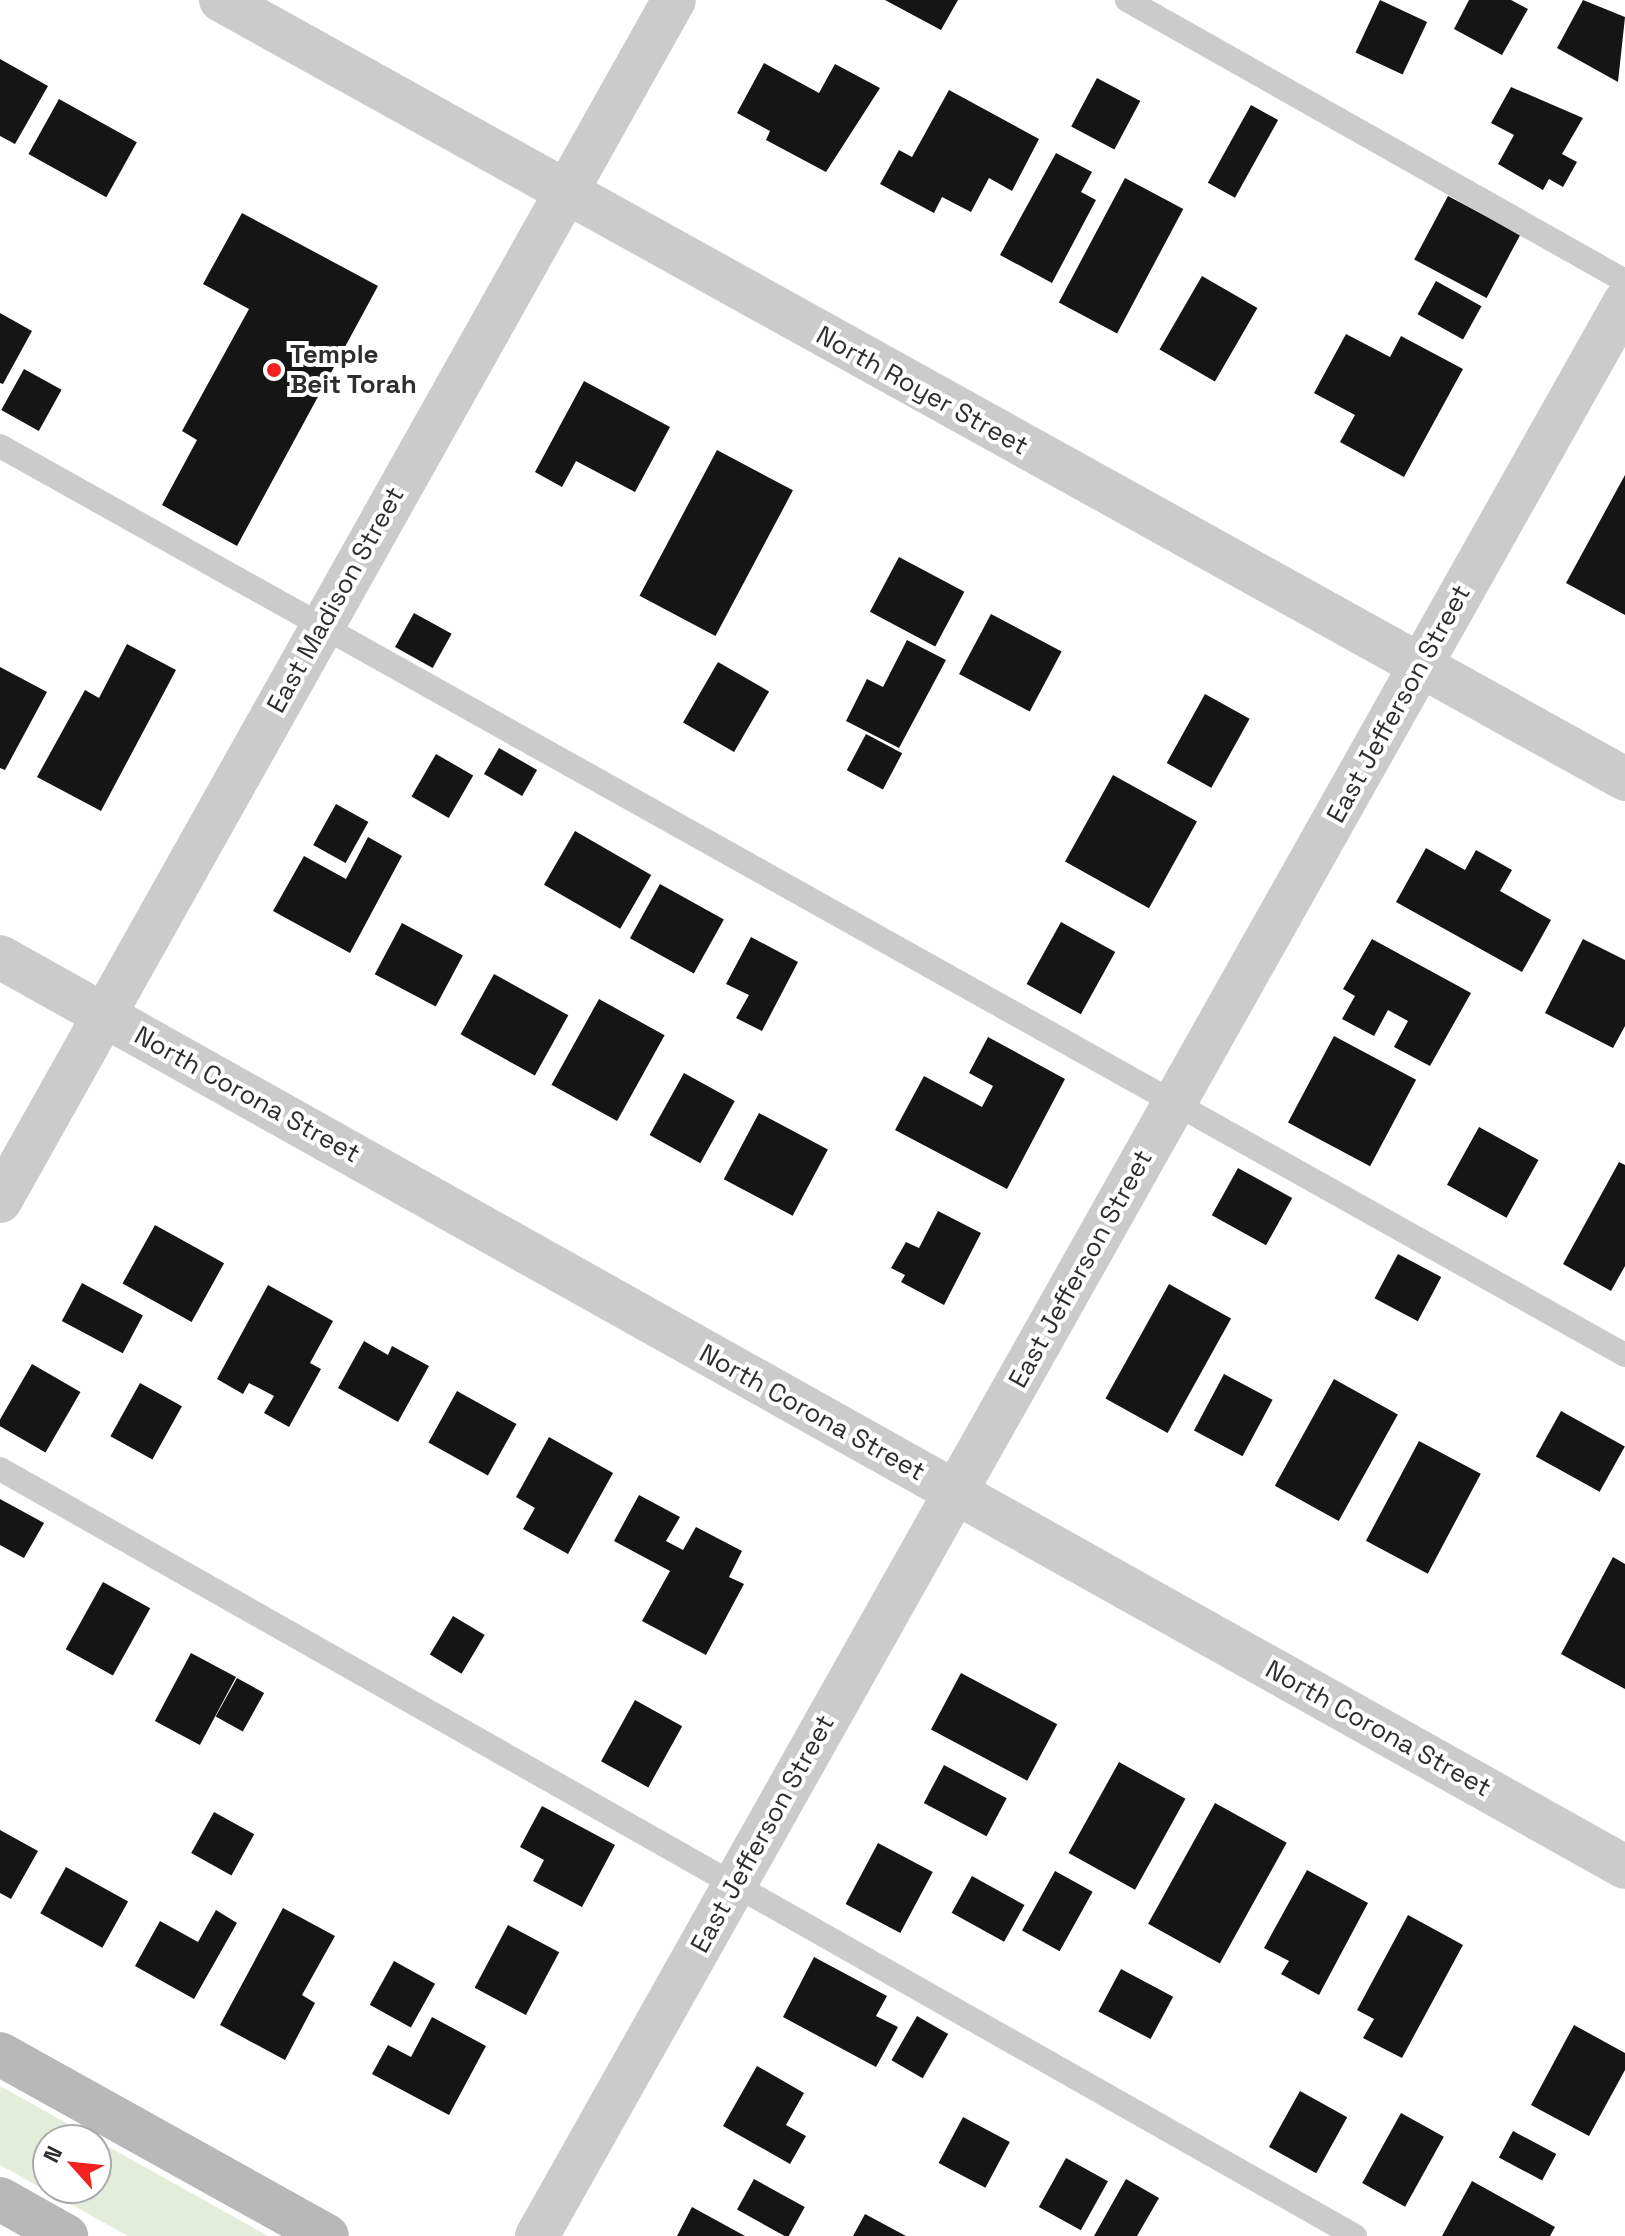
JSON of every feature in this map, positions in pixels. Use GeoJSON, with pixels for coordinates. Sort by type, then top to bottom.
{"type":"FeatureCollection","features":[{"type":"Feature","properties":{"kind":"main road"},"geometry":{"type":"LineString","coordinates":[[0,2054],[327,2236]]}},
{"type":"Feature","properties":{"kind":"main road"},"geometry":{"type":"LineString","coordinates":[[0,2199],[66,2236]]}},
{"type":"Feature","properties":{"kind":"street","name":"North Royer Street"},"geometry":{"type":"LineString","coordinates":[[221,0],[563,194],[1625,779]]}},
{"type":"Feature","properties":{"kind":"street","name":"East Madison Street"},"geometry":{"type":"LineString","coordinates":[[0,1201],[674,0]]}},
{"type":"Feature","properties":{"kind":"street","name":"East Jefferson Street"},"geometry":{"type":"LineString","coordinates":[[537,2236],[1625,302]]}},
{"type":"Feature","properties":{"kind":"street","name":"North Corona Street"},"geometry":{"type":"LineString","coordinates":[[0,957],[1625,1867]]}},
{"type":"Feature","properties":{"kind":"lane"},"geometry":{"type":"LineString","coordinates":[[1127,0],[1625,281]]}},
{"type":"Feature","properties":{"kind":"lane"},"geometry":{"type":"LineString","coordinates":[[0,446],[321,628],[1177,1100],[1625,1355]]}},
{"type":"Feature","properties":{"kind":"lane"},"geometry":{"type":"LineString","coordinates":[[0,1469],[1355,2236]]}},
{"type":"Feature","properties":{"kind":"green space"},"geometry":{"type":"Polygon","coordinates":[[[0,2086],[68,2124],[32,2124],[32,2183],[0,2165],[0,2086]]]}},
{"type":"Feature","properties":{"kind":"green space"},"geometry":{"type":"Polygon","coordinates":[[[112,2149],[268,2236],[128,2236],[70,2204],[112,2204],[112,2149]]]}},
{"type":"Feature","properties":{"kind":"building"},"geometry":{"type":"Polygon","coordinates":[[[885,0],[958,0],[941,30],[885,0]]]}},
{"type":"Feature","properties":{"kind":"building"},"geometry":{"type":"Polygon","coordinates":[[[1380,0],[1427,22],[1403,75],[1355,53],[1380,0]]]}},
{"type":"Feature","properties":{"kind":"building"},"geometry":{"type":"Polygon","coordinates":[[[1469,0],[1511,0],[1528,9],[1502,55],[1454,29],[1469,0]]]}},
{"type":"Feature","properties":{"kind":"building"},"geometry":{"type":"Polygon","coordinates":[[[1583,0],[1625,17],[1618,82],[1557,48],[1583,0]]]}},
{"type":"Feature","properties":{"kind":"building"},"geometry":{"type":"Polygon","coordinates":[[[0,59],[48,86],[15,144],[0,136],[0,59]]]}},
{"type":"Feature","properties":{"kind":"building"},"geometry":{"type":"Polygon","coordinates":[[[764,63],[819,93],[835,64],[880,88],[826,172],[766,140],[770,131],[737,113],[764,63]]]}},
{"type":"Feature","properties":{"kind":"building"},"geometry":{"type":"Polygon","coordinates":[[[1097,78],[1140,101],[1114,150],[1071,127],[1097,78]]]}},
{"type":"Feature","properties":{"kind":"building"},"geometry":{"type":"Polygon","coordinates":[[[1511,87],[1583,118],[1562,154],[1577,162],[1563,187],[1549,179],[1543,190],[1498,164],[1514,135],[1491,123],[1511,87]]]}},
{"type":"Feature","properties":{"kind":"building"},"geometry":{"type":"Polygon","coordinates":[[[949,90],[1039,139],[1012,191],[989,178],[971,212],[942,197],[934,213],[880,184],[899,150],[912,157],[949,90]]]}},
{"type":"Feature","properties":{"kind":"building"},"geometry":{"type":"Polygon","coordinates":[[[59,99],[137,142],[106,197],[28,154],[59,99]]]}},
{"type":"Feature","properties":{"kind":"building"},"geometry":{"type":"Polygon","coordinates":[[[1251,105],[1278,120],[1235,198],[1208,183],[1251,105]]]}},
{"type":"Feature","properties":{"kind":"building"},"geometry":{"type":"Polygon","coordinates":[[[1056,153],[1092,172],[1081,192],[1096,200],[1052,283],[1000,255],[1056,153]]]}},
{"type":"Feature","properties":{"kind":"building"},"geometry":{"type":"Polygon","coordinates":[[[1125,178],[1183,209],[1117,333],[1059,302],[1125,178]]]}},
{"type":"Feature","properties":{"kind":"building"},"geometry":{"type":"Polygon","coordinates":[[[1448,196],[1520,234],[1487,298],[1414,260],[1448,196]]]}},
{"type":"Feature","properties":{"kind":"building","name":"Temple Beit Torah"},"geometry":{"type":"Polygon","coordinates":[[[242,213],[378,286],[237,546],[162,505],[197,440],[182,431],[249,309],[203,284],[242,213]]]}},
{"type":"Feature","properties":{"kind":"building"},"geometry":{"type":"Polygon","coordinates":[[[1202,276],[1257,308],[1215,382],[1160,350],[1202,276]]]}},
{"type":"Feature","properties":{"kind":"building"},"geometry":{"type":"Polygon","coordinates":[[[1436,281],[1481,306],[1463,339],[1418,314],[1436,281]]]}},
{"type":"Feature","properties":{"kind":"building"},"geometry":{"type":"Polygon","coordinates":[[[0,313],[32,331],[3,384],[0,383],[0,313]]]}},
{"type":"Feature","properties":{"kind":"building"},"geometry":{"type":"Polygon","coordinates":[[[1346,334],[1390,357],[1401,336],[1463,369],[1404,477],[1340,442],[1355,415],[1314,393],[1346,334]]]}},
{"type":"Feature","properties":{"kind":"building"},"geometry":{"type":"Polygon","coordinates":[[[24,369],[62,390],[39,431],[1,410],[24,369]]]}},
{"type":"Feature","properties":{"kind":"building"},"geometry":{"type":"Polygon","coordinates":[[[584,381],[670,427],[635,492],[576,461],[562,487],[535,472],[584,381]]]}},
{"type":"Feature","properties":{"kind":"building"},"geometry":{"type":"Polygon","coordinates":[[[717,450],[793,490],[715,636],[640,596],[717,450]]]}},
{"type":"Feature","properties":{"kind":"building"},"geometry":{"type":"Polygon","coordinates":[[[1625,475],[1625,615],[1566,583],[1625,475]]]}},
{"type":"Feature","properties":{"kind":"building"},"geometry":{"type":"Polygon","coordinates":[[[899,557],[964,592],[935,646],[870,612],[899,557]]]}},
{"type":"Feature","properties":{"kind":"building"},"geometry":{"type":"Polygon","coordinates":[[[414,613],[452,634],[433,668],[395,647],[414,613]]]}},
{"type":"Feature","properties":{"kind":"building"},"geometry":{"type":"Polygon","coordinates":[[[991,614],[1062,652],[1030,712],[959,674],[991,614]]]}},
{"type":"Feature","properties":{"kind":"building"},"geometry":{"type":"Polygon","coordinates":[[[907,640],[946,660],[899,748],[846,721],[867,679],[883,687],[907,640]]]}},
{"type":"Feature","properties":{"kind":"building"},"geometry":{"type":"Polygon","coordinates":[[[127,644],[176,670],[101,811],[37,777],[85,690],[99,698],[127,644]]]}},
{"type":"Feature","properties":{"kind":"building"},"geometry":{"type":"Polygon","coordinates":[[[718,662],[769,692],[734,752],[683,723],[718,662]]]}},
{"type":"Feature","properties":{"kind":"building"},"geometry":{"type":"Polygon","coordinates":[[[0,667],[47,692],[5,770],[0,768],[0,667]]]}},
{"type":"Feature","properties":{"kind":"building"},"geometry":{"type":"Polygon","coordinates":[[[1205,694],[1250,719],[1211,788],[1167,763],[1205,694]]]}},
{"type":"Feature","properties":{"kind":"building"},"geometry":{"type":"Polygon","coordinates":[[[866,734],[902,753],[883,789],[847,770],[866,734]]]}},
{"type":"Feature","properties":{"kind":"building"},"geometry":{"type":"Polygon","coordinates":[[[499,748],[537,770],[522,796],[484,774],[499,748]]]}},
{"type":"Feature","properties":{"kind":"building"},"geometry":{"type":"Polygon","coordinates":[[[436,754],[473,776],[449,818],[412,796],[436,754]]]}},
{"type":"Feature","properties":{"kind":"building"},"geometry":{"type":"Polygon","coordinates":[[[1113,775],[1197,822],[1149,908],[1065,862],[1113,775]]]}},
{"type":"Feature","properties":{"kind":"building"},"geometry":{"type":"Polygon","coordinates":[[[336,804],[368,822],[346,863],[313,845],[336,804]]]}},
{"type":"Feature","properties":{"kind":"building"},"geometry":{"type":"Polygon","coordinates":[[[575,831],[651,875],[620,929],[544,885],[575,831]]]}},
{"type":"Feature","properties":{"kind":"building"},"geometry":{"type":"Polygon","coordinates":[[[368,837],[402,856],[350,953],[273,911],[304,856],[346,879],[368,837]]]}},
{"type":"Feature","properties":{"kind":"building"},"geometry":{"type":"Polygon","coordinates":[[[1426,848],[1465,870],[1476,850],[1512,870],[1500,891],[1551,920],[1522,972],[1396,902],[1426,848]]]}},
{"type":"Feature","properties":{"kind":"building"},"geometry":{"type":"Polygon","coordinates":[[[660,884],[724,919],[694,974],[630,938],[660,884]]]}},
{"type":"Feature","properties":{"kind":"building"},"geometry":{"type":"Polygon","coordinates":[[[1061,922],[1115,952],[1081,1014],[1027,984],[1061,922]]]}},
{"type":"Feature","properties":{"kind":"building"},"geometry":{"type":"Polygon","coordinates":[[[402,923],[463,955],[436,1007],[375,974],[402,923]]]}},
{"type":"Feature","properties":{"kind":"building"},"geometry":{"type":"Polygon","coordinates":[[[751,937],[798,962],[762,1031],[736,1018],[749,995],[726,984],[751,937]]]}},
{"type":"Feature","properties":{"kind":"building"},"geometry":{"type":"Polygon","coordinates":[[[1372,939],[1471,993],[1430,1066],[1394,1047],[1408,1021],[1388,1010],[1374,1036],[1342,1019],[1355,996],[1343,989],[1372,939]]]}},
{"type":"Feature","properties":{"kind":"building"},"geometry":{"type":"Polygon","coordinates":[[[1583,939],[1625,960],[1625,1026],[1613,1048],[1545,1013],[1583,939]]]}},
{"type":"Feature","properties":{"kind":"building"},"geometry":{"type":"Polygon","coordinates":[[[494,974],[568,1015],[535,1076],[461,1034],[494,974]]]}},
{"type":"Feature","properties":{"kind":"building"},"geometry":{"type":"Polygon","coordinates":[[[599,999],[665,1035],[617,1121],[551,1085],[599,999]]]}},
{"type":"Feature","properties":{"kind":"building"},"geometry":{"type":"Polygon","coordinates":[[[1334,1036],[1416,1080],[1370,1166],[1288,1123],[1334,1036]]]}},
{"type":"Feature","properties":{"kind":"building"},"geometry":{"type":"Polygon","coordinates":[[[988,1037],[1065,1079],[1007,1189],[895,1130],[924,1076],[982,1107],[993,1086],[969,1073],[988,1037]]]}},
{"type":"Feature","properties":{"kind":"building"},"geometry":{"type":"Polygon","coordinates":[[[684,1073],[735,1101],[700,1163],[650,1135],[684,1073]]]}},
{"type":"Feature","properties":{"kind":"building"},"geometry":{"type":"Polygon","coordinates":[[[759,1113],[828,1150],[793,1216],[724,1179],[759,1113]]]}},
{"type":"Feature","properties":{"kind":"building"},"geometry":{"type":"Polygon","coordinates":[[[1479,1127],[1538,1160],[1506,1218],[1447,1185],[1479,1127]]]}},
{"type":"Feature","properties":{"kind":"building"},"geometry":{"type":"Polygon","coordinates":[[[1619,1162],[1625,1165],[1625,1266],[1611,1291],[1563,1264],[1619,1162]]]}},
{"type":"Feature","properties":{"kind":"building"},"geometry":{"type":"Polygon","coordinates":[[[1238,1168],[1292,1198],[1266,1245],[1212,1215],[1238,1168]]]}},
{"type":"Feature","properties":{"kind":"building"},"geometry":{"type":"Polygon","coordinates":[[[938,1211],[981,1233],[944,1305],[901,1282],[905,1275],[891,1268],[906,1242],[919,1248],[938,1211]]]}},
{"type":"Feature","properties":{"kind":"building"},"geometry":{"type":"Polygon","coordinates":[[[155,1225],[224,1263],[192,1322],[123,1284],[155,1225]]]}},
{"type":"Feature","properties":{"kind":"building"},"geometry":{"type":"Polygon","coordinates":[[[1398,1254],[1441,1277],[1418,1321],[1375,1298],[1398,1254]]]}},
{"type":"Feature","properties":{"kind":"building"},"geometry":{"type":"Polygon","coordinates":[[[82,1283],[143,1315],[123,1353],[62,1321],[82,1283]]]}},
{"type":"Feature","properties":{"kind":"building"},"geometry":{"type":"Polygon","coordinates":[[[1169,1284],[1231,1318],[1168,1433],[1105,1399],[1169,1284]]]}},
{"type":"Feature","properties":{"kind":"building"},"geometry":{"type":"Polygon","coordinates":[[[268,1285],[333,1321],[310,1363],[321,1369],[289,1427],[264,1413],[274,1396],[249,1383],[243,1394],[217,1379],[268,1285]]]}},
{"type":"Feature","properties":{"kind":"building"},"geometry":{"type":"Polygon","coordinates":[[[364,1341],[388,1355],[392,1346],[429,1366],[398,1422],[338,1388],[364,1341]]]}},
{"type":"Feature","properties":{"kind":"building"},"geometry":{"type":"Polygon","coordinates":[[[32,1364],[80,1392],[45,1453],[0,1426],[0,1419],[32,1364]]]}},
{"type":"Feature","properties":{"kind":"building"},"geometry":{"type":"Polygon","coordinates":[[[1224,1374],[1273,1400],[1243,1456],[1194,1431],[1224,1374]]]}},
{"type":"Feature","properties":{"kind":"building"},"geometry":{"type":"Polygon","coordinates":[[[1334,1379],[1398,1414],[1339,1521],[1275,1486],[1334,1379]]]}},
{"type":"Feature","properties":{"kind":"building"},"geometry":{"type":"Polygon","coordinates":[[[140,1383],[182,1406],[152,1460],[110,1436],[140,1383]]]}},
{"type":"Feature","properties":{"kind":"building"},"geometry":{"type":"Polygon","coordinates":[[[457,1391],[516,1424],[488,1476],[428,1443],[457,1391]]]}},
{"type":"Feature","properties":{"kind":"building"},"geometry":{"type":"Polygon","coordinates":[[[1561,1411],[1625,1446],[1600,1492],[1536,1456],[1561,1411]]]}},
{"type":"Feature","properties":{"kind":"building"},"geometry":{"type":"Polygon","coordinates":[[[549,1437],[613,1473],[568,1554],[523,1529],[535,1508],[516,1497],[549,1437]]]}},
{"type":"Feature","properties":{"kind":"building"},"geometry":{"type":"Polygon","coordinates":[[[1419,1441],[1481,1474],[1428,1574],[1366,1541],[1419,1441]]]}},
{"type":"Feature","properties":{"kind":"building"},"geometry":{"type":"Polygon","coordinates":[[[639,1495],[680,1517],[666,1541],[683,1550],[696,1527],[742,1551],[729,1577],[744,1584],[706,1655],[642,1621],[670,1571],[614,1541],[639,1495]]]}},
{"type":"Feature","properties":{"kind":"building"},"geometry":{"type":"Polygon","coordinates":[[[0,1499],[44,1523],[24,1558],[0,1545],[0,1499]]]}},
{"type":"Feature","properties":{"kind":"building"},"geometry":{"type":"Polygon","coordinates":[[[1613,1557],[1625,1564],[1625,1689],[1561,1654],[1613,1557]]]}},
{"type":"Feature","properties":{"kind":"building"},"geometry":{"type":"Polygon","coordinates":[[[103,1582],[150,1608],[113,1676],[66,1649],[103,1582]]]}},
{"type":"Feature","properties":{"kind":"building"},"geometry":{"type":"Polygon","coordinates":[[[453,1616],[485,1635],[462,1674],[430,1655],[453,1616]]]}},
{"type":"Feature","properties":{"kind":"building"},"geometry":{"type":"Polygon","coordinates":[[[191,1653],[236,1677],[200,1745],[155,1721],[191,1653]]]}},
{"type":"Feature","properties":{"kind":"building"},"geometry":{"type":"Polygon","coordinates":[[[961,1673],[1057,1724],[1027,1781],[931,1730],[961,1673]]]}},
{"type":"Feature","properties":{"kind":"building"},"geometry":{"type":"Polygon","coordinates":[[[237,1678],[264,1693],[243,1732],[216,1716],[237,1678]]]}},
{"type":"Feature","properties":{"kind":"building"},"geometry":{"type":"Polygon","coordinates":[[[635,1700],[682,1726],[648,1787],[601,1761],[635,1700]]]}},
{"type":"Feature","properties":{"kind":"building"},"geometry":{"type":"Polygon","coordinates":[[[1119,1762],[1185,1799],[1135,1890],[1069,1853],[1119,1762]]]}},
{"type":"Feature","properties":{"kind":"building"},"geometry":{"type":"Polygon","coordinates":[[[944,1765],[1007,1798],[987,1836],[924,1803],[944,1765]]]}},
{"type":"Feature","properties":{"kind":"building"},"geometry":{"type":"Polygon","coordinates":[[[1215,1803],[1287,1843],[1220,1963],[1148,1924],[1215,1803]]]}},
{"type":"Feature","properties":{"kind":"building"},"geometry":{"type":"Polygon","coordinates":[[[542,1806],[615,1845],[582,1907],[533,1881],[544,1860],[520,1847],[542,1806]]]}},
{"type":"Feature","properties":{"kind":"building"},"geometry":{"type":"Polygon","coordinates":[[[214,1812],[254,1834],[231,1875],[191,1853],[214,1812]]]}},
{"type":"Feature","properties":{"kind":"building"},"geometry":{"type":"Polygon","coordinates":[[[0,1830],[38,1851],[11,1899],[0,1893],[0,1830]]]}},
{"type":"Feature","properties":{"kind":"building"},"geometry":{"type":"Polygon","coordinates":[[[878,1843],[933,1872],[900,1933],[846,1904],[878,1843]]]}},
{"type":"Feature","properties":{"kind":"building"},"geometry":{"type":"Polygon","coordinates":[[[66,1867],[128,1901],[102,1948],[40,1913],[66,1867]]]}},
{"type":"Feature","properties":{"kind":"building"},"geometry":{"type":"Polygon","coordinates":[[[1307,1870],[1368,1903],[1319,1995],[1281,1974],[1289,1961],[1264,1948],[1307,1870]]]}},
{"type":"Feature","properties":{"kind":"building"},"geometry":{"type":"Polygon","coordinates":[[[1055,1871],[1093,1892],[1060,1951],[1022,1930],[1055,1871]]]}},
{"type":"Feature","properties":{"kind":"building"},"geometry":{"type":"Polygon","coordinates":[[[972,1876],[1024,1905],[1004,1942],[952,1913],[972,1876]]]}},
{"type":"Feature","properties":{"kind":"building"},"geometry":{"type":"Polygon","coordinates":[[[283,1908],[335,1936],[302,1995],[315,2003],[285,2060],[220,2025],[283,1908]]]}},
{"type":"Feature","properties":{"kind":"building"},"geometry":{"type":"Polygon","coordinates":[[[216,1910],[237,1923],[194,1999],[135,1966],[160,1921],[198,1942],[216,1910]]]}},
{"type":"Feature","properties":{"kind":"building"},"geometry":{"type":"Polygon","coordinates":[[[1408,1915],[1463,1945],[1402,2058],[1363,2038],[1374,2019],[1357,2010],[1408,1915]]]}},
{"type":"Feature","properties":{"kind":"building"},"geometry":{"type":"Polygon","coordinates":[[[508,1925],[559,1952],[526,2015],[475,1988],[508,1925]]]}},
{"type":"Feature","properties":{"kind":"building"},"geometry":{"type":"Polygon","coordinates":[[[814,1957],[887,1996],[876,2016],[898,2027],[876,2067],[783,2017],[814,1957]]]}},
{"type":"Feature","properties":{"kind":"building"},"geometry":{"type":"Polygon","coordinates":[[[394,1961],[435,1984],[411,2028],[370,2005],[394,1961]]]}},
{"type":"Feature","properties":{"kind":"building"},"geometry":{"type":"Polygon","coordinates":[[[1121,1969],[1173,1997],[1151,2039],[1098,2011],[1121,1969]]]}},
{"type":"Feature","properties":{"kind":"building"},"geometry":{"type":"Polygon","coordinates":[[[917,2016],[948,2034],[923,2078],[892,2060],[917,2016]]]}},
{"type":"Feature","properties":{"kind":"building"},"geometry":{"type":"Polygon","coordinates":[[[432,2017],[486,2046],[449,2115],[372,2074],[388,2045],[411,2057],[432,2017]]]}},
{"type":"Feature","properties":{"kind":"building"},"geometry":{"type":"Polygon","coordinates":[[[1574,2025],[1625,2053],[1625,2070],[1589,2136],[1531,2105],[1574,2025]]]}},
{"type":"Feature","properties":{"kind":"building"},"geometry":{"type":"Polygon","coordinates":[[[757,2066],[804,2093],[786,2125],[806,2136],[790,2164],[723,2126],[757,2066]]]}},
{"type":"Feature","properties":{"kind":"building"},"geometry":{"type":"Polygon","coordinates":[[[1300,2091],[1347,2117],[1316,2173],[1269,2147],[1300,2091]]]}},
{"type":"Feature","properties":{"kind":"building"},"geometry":{"type":"Polygon","coordinates":[[[1401,2113],[1444,2137],[1405,2207],[1362,2183],[1401,2113]]]}},
{"type":"Feature","properties":{"kind":"building"},"geometry":{"type":"Polygon","coordinates":[[[963,2117],[1010,2142],[985,2188],[939,2163],[963,2117]]]}},
{"type":"Feature","properties":{"kind":"building"},"geometry":{"type":"Polygon","coordinates":[[[1513,2131],[1556,2154],[1542,2180],[1499,2157],[1513,2131]]]}},
{"type":"Feature","properties":{"kind":"building"},"geometry":{"type":"Polygon","coordinates":[[[1066,2158],[1108,2181],[1081,2230],[1039,2207],[1066,2158]]]}},
{"type":"Feature","properties":{"kind":"building"},"geometry":{"type":"Polygon","coordinates":[[[754,2179],[805,2207],[789,2236],[737,2210],[754,2179]]]}},
{"type":"Feature","properties":{"kind":"building"},"geometry":{"type":"Polygon","coordinates":[[[1126,2179],[1159,2198],[1137,2236],[1094,2236],[1126,2179]]]}},
{"type":"Feature","properties":{"kind":"building"},"geometry":{"type":"Polygon","coordinates":[[[1472,2181],[1555,2227],[1550,2236],[1442,2236],[1472,2181]]]}},
{"type":"Feature","properties":{"kind":"building"},"geometry":{"type":"Polygon","coordinates":[[[692,2207],[745,2236],[677,2236],[692,2207]]]}},
{"type":"Feature","properties":{"kind":"building"},"geometry":{"type":"Polygon","coordinates":[[[865,2214],[906,2236],[853,2236],[865,2214]]]}},
{"type":"Feature","properties":{"kind":"place","name":"Temple Beit Torah"},"geometry":{"type":"Point","coordinates":[274,370]}}]}
